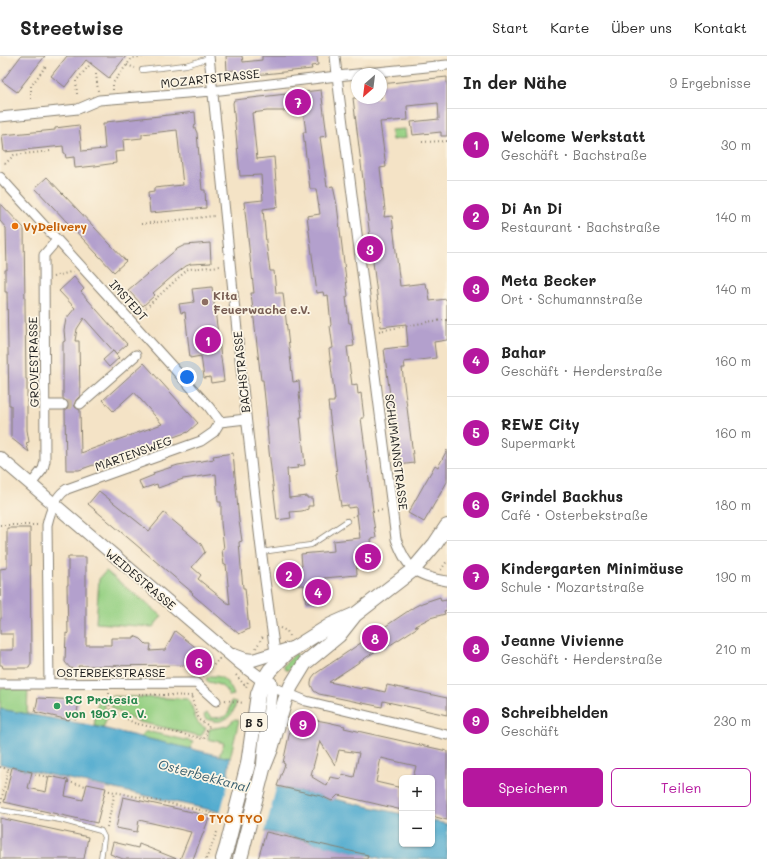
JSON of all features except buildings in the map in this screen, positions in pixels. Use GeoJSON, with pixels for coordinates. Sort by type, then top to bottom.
{"type":"FeatureCollection","features":[{"type":"Feature","properties":{"kind":"main road","name":"B 5"},"geometry":{"type":"LineString","coordinates":[[240,859],[263,769],[271,749],[287,694],[297,674],[305,663],[338,635],[356,614],[413,570],[435,544],[447,526]]}},
{"type":"Feature","properties":{"kind":"main road","name":"B 5"},"geometry":{"type":"LineString","coordinates":[[223,859],[228,820],[248,764],[255,707],[259,690],[267,684],[275,659],[331,625],[356,614]]}},
{"type":"Feature","properties":{"kind":"street","name":"SCHUMANNSTRASSE"},"geometry":{"type":"LineString","coordinates":[[335,56],[396,539],[402,554],[413,570]]}},
{"type":"Feature","properties":{"kind":"street","name":"BACHSTRASSE"},"geometry":{"type":"LineString","coordinates":[[209,57],[246,419],[275,659]]}},
{"type":"Feature","properties":{"kind":"street","name":"MOZARTSTRASSE"},"geometry":{"type":"LineString","coordinates":[[0,118],[78,109],[100,100],[212,91],[447,65]]}},
{"type":"Feature","properties":{"kind":"street","name":"IMSTEDT"},"geometry":{"type":"LineString","coordinates":[[0,177],[199,396],[220,422]]}},
{"type":"Feature","properties":{"kind":"street","name":"GROVESTRASSE"},"geometry":{"type":"LineString","coordinates":[[31,484],[43,469],[45,461],[46,405],[44,255],[57,240]]}},
{"type":"Feature","properties":{"kind":"street"},"geometry":{"type":"LineString","coordinates":[[80,404],[136,355]]}},
{"type":"Feature","properties":{"kind":"street"},"geometry":{"type":"LineString","coordinates":[[46,405],[64,405]]}},
{"type":"Feature","properties":{"kind":"street"},"geometry":{"type":"LineString","coordinates":[[220,422],[246,419]]}},
{"type":"Feature","properties":{"kind":"street","name":"MARTENSWEG"},"geometry":{"type":"LineString","coordinates":[[54,504],[67,489],[201,441],[214,432],[220,422]]}},
{"type":"Feature","properties":{"kind":"street","name":"WEIDESTRASSE"},"geometry":{"type":"LineString","coordinates":[[0,458],[267,684],[306,702],[447,735]]}},
{"type":"Feature","properties":{"kind":"street"},"geometry":{"type":"LineString","coordinates":[[49,684],[47,525],[50,512],[54,504]]}},
{"type":"Feature","properties":{"kind":"street"},"geometry":{"type":"LineString","coordinates":[[413,570],[433,579],[447,581]]}},
{"type":"Feature","properties":{"kind":"street"},"geometry":{"type":"LineString","coordinates":[[228,652],[239,657],[253,660],[262,658],[275,659]]}},
{"type":"Feature","properties":{"kind":"street","name":"OSTERBEKSTRASSE"},"geometry":{"type":"LineString","coordinates":[[0,684],[196,683],[216,701]]}},
{"type":"Feature","properties":{"kind":"street"},"geometry":{"type":"LineString","coordinates":[[263,769],[263,747],[270,711],[267,684]]}},
{"type":"Feature","properties":{"kind":"lane"},"geometry":{"type":"LineString","coordinates":[[142,70],[186,65],[209,57]]}},
{"type":"Feature","properties":{"kind":"lane"},"geometry":{"type":"LineString","coordinates":[[261,552],[311,545],[346,521]]}},
{"type":"Feature","properties":{"kind":"lane"},"geometry":{"type":"LineString","coordinates":[[0,809],[61,820],[97,829],[101,831],[104,838],[101,859]]}},
{"type":"Feature","properties":{"kind":"path"},"geometry":{"type":"LineString","coordinates":[[112,90],[113,83],[132,58],[146,56]]}},
{"type":"Feature","properties":{"kind":"path"},"geometry":{"type":"LineString","coordinates":[[77,94],[76,81],[93,61]]}},
{"type":"Feature","properties":{"kind":"path"},"geometry":{"type":"LineString","coordinates":[[31,99],[30,86],[46,66]]}},
{"type":"Feature","properties":{"kind":"path"},"geometry":{"type":"LineString","coordinates":[[96,74],[98,92]]}},
{"type":"Feature","properties":{"kind":"path"},"geometry":{"type":"LineString","coordinates":[[422,142],[447,141]]}},
{"type":"Feature","properties":{"kind":"path"},"geometry":{"type":"LineString","coordinates":[[5,164],[14,155],[51,151]]}},
{"type":"Feature","properties":{"kind":"path"},"geometry":{"type":"LineString","coordinates":[[141,224],[214,216]]}},
{"type":"Feature","properties":{"kind":"path"},"geometry":{"type":"LineString","coordinates":[[140,313],[188,269],[230,265]]}},
{"type":"Feature","properties":{"kind":"path"},"geometry":{"type":"LineString","coordinates":[[44,280],[83,268]]}},
{"type":"Feature","properties":{"kind":"path"},"geometry":{"type":"LineString","coordinates":[[370,333],[447,320]]}},
{"type":"Feature","properties":{"kind":"path"},"geometry":{"type":"LineString","coordinates":[[0,525],[47,525]]}},
{"type":"Feature","properties":{"kind":"path"},"geometry":{"type":"LineString","coordinates":[[109,693],[110,709],[134,724],[204,739],[209,726],[199,720],[196,707],[191,696]]}},
{"type":"Feature","properties":{"kind":"path"},"geometry":{"type":"LineString","coordinates":[[216,701],[225,700],[244,704]]}},
{"type":"Feature","properties":{"kind":"path"},"geometry":{"type":"LineString","coordinates":[[0,767],[12,770]]}},
{"type":"Feature","properties":{"kind":"path"},"geometry":{"type":"LineString","coordinates":[[0,809],[8,769]]}},
{"type":"Feature","properties":{"kind":"path"},"geometry":{"type":"LineString","coordinates":[[32,774],[49,777]]}},
{"type":"Feature","properties":{"kind":"path"},"geometry":{"type":"LineString","coordinates":[[68,782],[86,786]]}},
{"type":"Feature","properties":{"kind":"path"},"geometry":{"type":"LineString","coordinates":[[106,790],[206,811],[228,820]]}},
{"type":"Feature","properties":{"kind":"path"},"geometry":{"type":"LineString","coordinates":[[104,838],[115,792]]}},
{"type":"Feature","properties":{"kind":"path"},"geometry":{"type":"LineString","coordinates":[[206,859],[218,832]]}},
{"type":"Feature","properties":{"kind":"green space"},"geometry":{"type":"Polygon","coordinates":[[[405,129],[406,138],[392,140],[391,130],[405,129]]]}},
{"type":"Feature","properties":{"kind":"green space"},"geometry":{"type":"Polygon","coordinates":[[[106,571],[162,616],[153,627],[96,623],[99,579],[106,571]]]}},
{"type":"Feature","properties":{"kind":"green space"},"geometry":{"type":"Polygon","coordinates":[[[296,653],[299,660],[288,670],[285,670],[283,666],[296,653]]]}},
{"type":"Feature","properties":{"kind":"green space"},"geometry":{"type":"Polygon","coordinates":[[[210,676],[218,676],[223,678],[229,685],[234,695],[229,696],[226,690],[221,686],[208,682],[206,679],[210,676]]]}},
{"type":"Feature","properties":{"kind":"green space"},"geometry":{"type":"Polygon","coordinates":[[[0,688],[28,688],[27,714],[0,709],[0,688]]]}},
{"type":"Feature","properties":{"kind":"green space"},"geometry":{"type":"Polygon","coordinates":[[[110,696],[188,699],[196,719],[206,728],[201,736],[135,721],[113,709],[110,696]]]}},
{"type":"Feature","properties":{"kind":"green space"},"geometry":{"type":"Polygon","coordinates":[[[98,699],[104,701],[104,715],[108,716],[103,728],[94,726],[98,699]]]}},
{"type":"Feature","properties":{"kind":"green space"},"geometry":{"type":"Polygon","coordinates":[[[231,701],[236,702],[235,708],[229,717],[220,721],[205,718],[204,715],[207,713],[212,718],[224,717],[229,712],[231,701]]]}},
{"type":"Feature","properties":{"kind":"green space"},"geometry":{"type":"Polygon","coordinates":[[[235,719],[239,720],[230,758],[219,756],[224,743],[208,739],[209,729],[227,726],[235,719]]]}},
{"type":"Feature","properties":{"kind":"green space"},"geometry":{"type":"Polygon","coordinates":[[[146,731],[194,742],[189,749],[140,737],[146,731]]]}},
{"type":"Feature","properties":{"kind":"water","name":"Osterbekkanal"},"geometry":{"type":"Polygon","coordinates":[[[0,709],[89,725],[230,758],[228,774],[277,787],[316,794],[332,801],[334,799],[399,813],[399,847],[435,847],[435,822],[447,824],[447,859],[384,859],[264,831],[265,823],[0,764],[0,709]]]}},
{"type":"Feature","properties":{"kind":"pier"},"geometry":{"type":"Polygon","coordinates":[[[231,772],[277,784],[265,832],[262,831],[263,825],[220,814],[231,772]]]}},
{"type":"Feature","properties":{"kind":"tunnel"},"geometry":{"type":"LineString","coordinates":[[63,405],[80,404]]}},
{"type":"Feature","properties":{"kind":"place","name":"Kindergarten Minimäuse"},"geometry":{"type":"Point","coordinates":[298,102]}},
{"type":"Feature","properties":{"kind":"place","name":"VyDelivery"},"geometry":{"type":"Point","coordinates":[15,226]}},
{"type":"Feature","properties":{"kind":"place","name":"Meta Becker"},"geometry":{"type":"Point","coordinates":[370,249]}},
{"type":"Feature","properties":{"kind":"place","name":"Kita Feuerwache e.V."},"geometry":{"type":"Point","coordinates":[205,302]}},
{"type":"Feature","properties":{"kind":"place","name":"Welcome Werkstatt"},"geometry":{"type":"Point","coordinates":[208,340]}},
{"type":"Feature","properties":{"kind":"place","name":"REWE City"},"geometry":{"type":"Point","coordinates":[368,557]}},
{"type":"Feature","properties":{"kind":"place","name":"Di An Di"},"geometry":{"type":"Point","coordinates":[289,575]}},
{"type":"Feature","properties":{"kind":"place","name":"Bahar"},"geometry":{"type":"Point","coordinates":[318,592]}},
{"type":"Feature","properties":{"kind":"place","name":"Jeanne Vivienne"},"geometry":{"type":"Point","coordinates":[375,638]}},
{"type":"Feature","properties":{"kind":"place","name":"Grindel Backhus"},"geometry":{"type":"Point","coordinates":[199,662]}},
{"type":"Feature","properties":{"kind":"place","name":"RC Protesia von 1907 e. V."},"geometry":{"type":"Point","coordinates":[57,706]}},
{"type":"Feature","properties":{"kind":"place","name":"Schreibhelden"},"geometry":{"type":"Point","coordinates":[303,724]}},
{"type":"Feature","properties":{"kind":"place","name":"TYO TYO"},"geometry":{"type":"Point","coordinates":[201,818]}}]}
